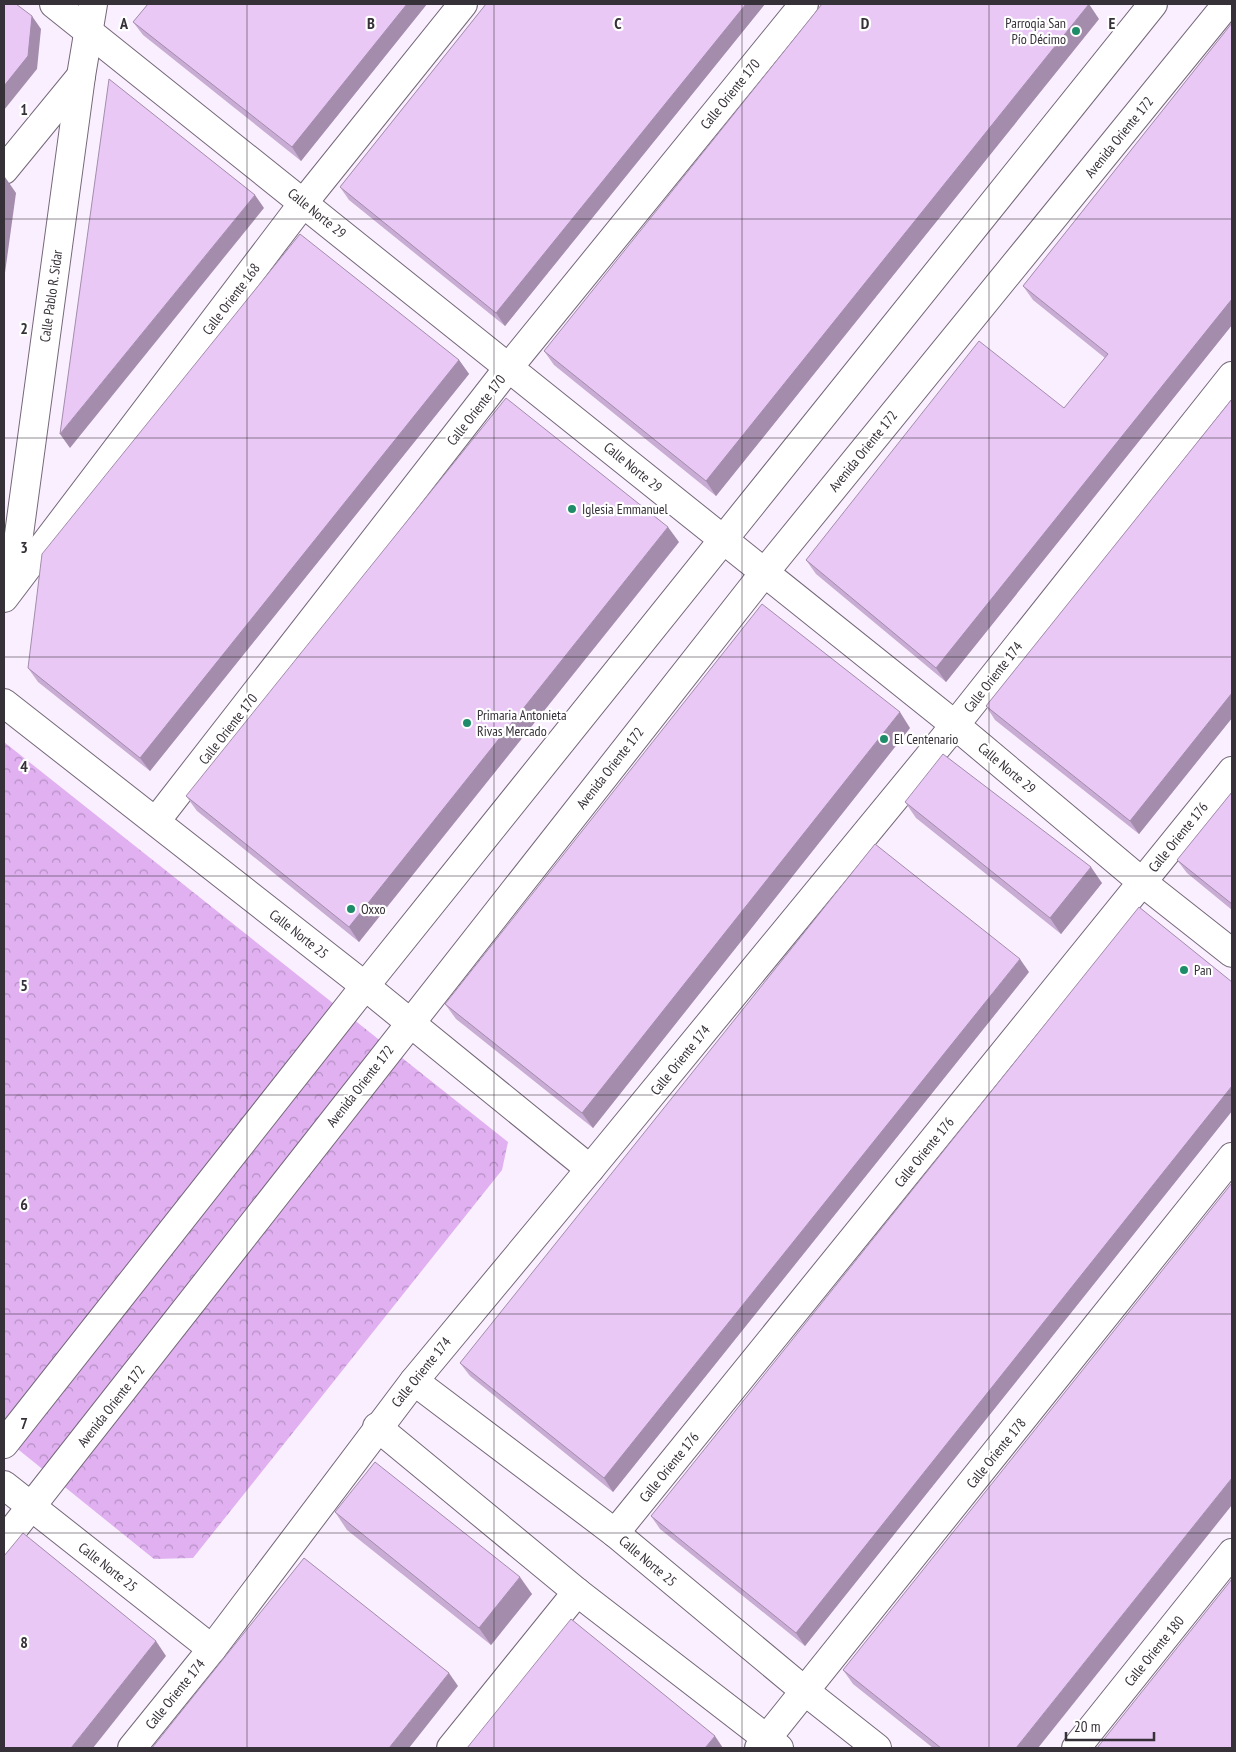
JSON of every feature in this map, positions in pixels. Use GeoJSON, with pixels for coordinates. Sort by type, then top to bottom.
{"type":"FeatureCollection","features":[{"type":"Feature","properties":{"kind":"street","name":"Calle Norte 29"},"geometry":{"type":"LineString","coordinates":[[54,4],[304,202],[955,725],[1142,882],[1232,953]]}},
{"type":"Feature","properties":{"kind":"street","name":"Calle Pablo R. Sidar"},"geometry":{"type":"LineString","coordinates":[[8,593],[81,76],[90,32],[93,4]]}},
{"type":"Feature","properties":{"kind":"street"},"geometry":{"type":"LineString","coordinates":[[90,32],[113,4]]}},
{"type":"Feature","properties":{"kind":"street","name":"Calle Oriente 168"},"geometry":{"type":"LineString","coordinates":[[8,593],[304,202],[463,4]]}},
{"type":"Feature","properties":{"kind":"street","name":"Calle Oriente 170"},"geometry":{"type":"LineString","coordinates":[[156,821],[510,367],[804,4]]}},
{"type":"Feature","properties":{"kind":"street"},"geometry":{"type":"LineString","coordinates":[[4,1444],[365,986],[722,538],[1152,4]]}},
{"type":"Feature","properties":{"kind":"street","name":"Avenida Oriente 172"},"geometry":{"type":"LineString","coordinates":[[4,1541],[764,572],[1227,4]]}},
{"type":"Feature","properties":{"kind":"street"},"geometry":{"type":"LineString","coordinates":[[4,170],[81,76]]}},
{"type":"Feature","properties":{"kind":"street","name":"Calle Oriente 174"},"geometry":{"type":"LineString","coordinates":[[132,1748],[212,1649],[377,1427],[955,725],[1232,376]]}},
{"type":"Feature","properties":{"kind":"street","name":"Calle Norte 25"},"geometry":{"type":"LineString","coordinates":[[4,703],[365,986],[590,1169]]}},
{"type":"Feature","properties":{"kind":"street","name":"Calle Oriente 176"},"geometry":{"type":"LineString","coordinates":[[615,1533],[1232,771]]}},
{"type":"Feature","properties":{"kind":"street","name":"Calle Oriente 178"},"geometry":{"type":"LineString","coordinates":[[769,1745],[806,1692],[1232,1157]]}},
{"type":"Feature","properties":{"kind":"street","name":"Calle Norte 25"},"geometry":{"type":"LineString","coordinates":[[414,1381],[615,1533],[806,1692],[877,1748]]}},
{"type":"Feature","properties":{"kind":"street"},"geometry":{"type":"LineString","coordinates":[[377,1427],[577,1592],[769,1745]]}},
{"type":"Feature","properties":{"kind":"street","name":"Calle Norte 25"},"geometry":{"type":"LineString","coordinates":[[4,1485],[212,1649]]}},
{"type":"Feature","properties":{"kind":"street","name":"Calle Oriente 180"},"geometry":{"type":"LineString","coordinates":[[1076,1748],[1232,1553]]}},
{"type":"Feature","properties":{"kind":"street"},"geometry":{"type":"LineString","coordinates":[[451,1748],[577,1592]]}},
{"type":"Feature","properties":{"kind":"green space"},"geometry":{"type":"Polygon","coordinates":[[[4,742],[508,1142],[502,1170],[193,1558],[154,1559],[4,1438],[4,742]]]}},
{"type":"Feature","properties":{"kind":"building"},"geometry":{"type":"Polygon","coordinates":[[[4,4],[16,4],[32,16],[28,56],[4,86],[4,4]]]}},
{"type":"Feature","properties":{"kind":"building"},"geometry":{"type":"Polygon","coordinates":[[[148,4],[407,4],[292,147],[133,22],[148,4]]]}},
{"type":"Feature","properties":{"kind":"building"},"geometry":{"type":"Polygon","coordinates":[[[486,4],[746,4],[496,313],[340,187],[486,4]]]}},
{"type":"Feature","properties":{"kind":"building"},"geometry":{"type":"Polygon","coordinates":[[[822,4],[1089,4],[706,481],[544,351],[822,4]]]}},
{"type":"Feature","properties":{"kind":"building"},"geometry":{"type":"Polygon","coordinates":[[[1232,23],[1232,299],[936,668],[806,560],[979,341],[1064,408],[1108,354],[1023,286],[1232,23]]]}},
{"type":"Feature","properties":{"kind":"building"},"geometry":{"type":"Polygon","coordinates":[[[109,79],[255,195],[60,434],[109,79]]]}},
{"type":"Feature","properties":{"kind":"building"},"geometry":{"type":"Polygon","coordinates":[[[300,234],[459,360],[140,758],[28,668],[42,554],[300,234]]]}},
{"type":"Feature","properties":{"kind":"building"},"geometry":{"type":"Polygon","coordinates":[[[506,398],[668,527],[349,927],[186,796],[506,398]]]}},
{"type":"Feature","properties":{"kind":"building"},"geometry":{"type":"Polygon","coordinates":[[[1232,399],[1232,693],[1130,821],[986,706],[1232,399]]]}},
{"type":"Feature","properties":{"kind":"building"},"geometry":{"type":"Polygon","coordinates":[[[762,604],[900,712],[582,1113],[445,1004],[762,604]]]}},
{"type":"Feature","properties":{"kind":"building"},"geometry":{"type":"Polygon","coordinates":[[[943,754],[1091,867],[1050,918],[905,802],[943,754]]]}},
{"type":"Feature","properties":{"kind":"building"},"geometry":{"type":"Polygon","coordinates":[[[1232,792],[1232,904],[1177,860],[1232,792]]]}},
{"type":"Feature","properties":{"kind":"building"},"geometry":{"type":"Polygon","coordinates":[[[875,844],[1020,959],[604,1478],[460,1363],[875,844]]]}},
{"type":"Feature","properties":{"kind":"building"},"geometry":{"type":"Polygon","coordinates":[[[1139,907],[1232,982],[1232,1086],[796,1633],[651,1516],[1139,907]]]}},
{"type":"Feature","properties":{"kind":"building"},"geometry":{"type":"Polygon","coordinates":[[[1232,1183],[1232,1478],[1016,1748],[941,1748],[843,1670],[1232,1183]]]}},
{"type":"Feature","properties":{"kind":"building"},"geometry":{"type":"Polygon","coordinates":[[[375,1462],[520,1577],[479,1628],[335,1512],[375,1462]]]}},
{"type":"Feature","properties":{"kind":"building"},"geometry":{"type":"Polygon","coordinates":[[[23,1533],[156,1641],[71,1748],[4,1748],[4,1556],[23,1533]]]}},
{"type":"Feature","properties":{"kind":"building"},"geometry":{"type":"Polygon","coordinates":[[[304,1558],[449,1673],[389,1748],[152,1748],[304,1558]]]}},
{"type":"Feature","properties":{"kind":"building"},"geometry":{"type":"Polygon","coordinates":[[[1232,1579],[1232,1748],[1097,1748],[1232,1579]]]}},
{"type":"Feature","properties":{"kind":"building"},"geometry":{"type":"Polygon","coordinates":[[[571,1619],[715,1736],[705,1748],[467,1748],[571,1619]]]}},
{"type":"Feature","properties":{"kind":"place","name":"Parroqia San Pío Décimo"},"geometry":{"type":"Point","coordinates":[1076,31]}},
{"type":"Feature","properties":{"kind":"place","name":"Iglesia Emmanuel"},"geometry":{"type":"Point","coordinates":[572,509]}},
{"type":"Feature","properties":{"kind":"place","name":"Primaria Antonieta Rivas Mercado"},"geometry":{"type":"Point","coordinates":[467,723]}},
{"type":"Feature","properties":{"kind":"place","name":"El Centenario"},"geometry":{"type":"Point","coordinates":[884,739]}},
{"type":"Feature","properties":{"kind":"place","name":"Oxxo"},"geometry":{"type":"Point","coordinates":[351,909]}},
{"type":"Feature","properties":{"kind":"place","name":"Pan"},"geometry":{"type":"Point","coordinates":[1184,970]}}]}
